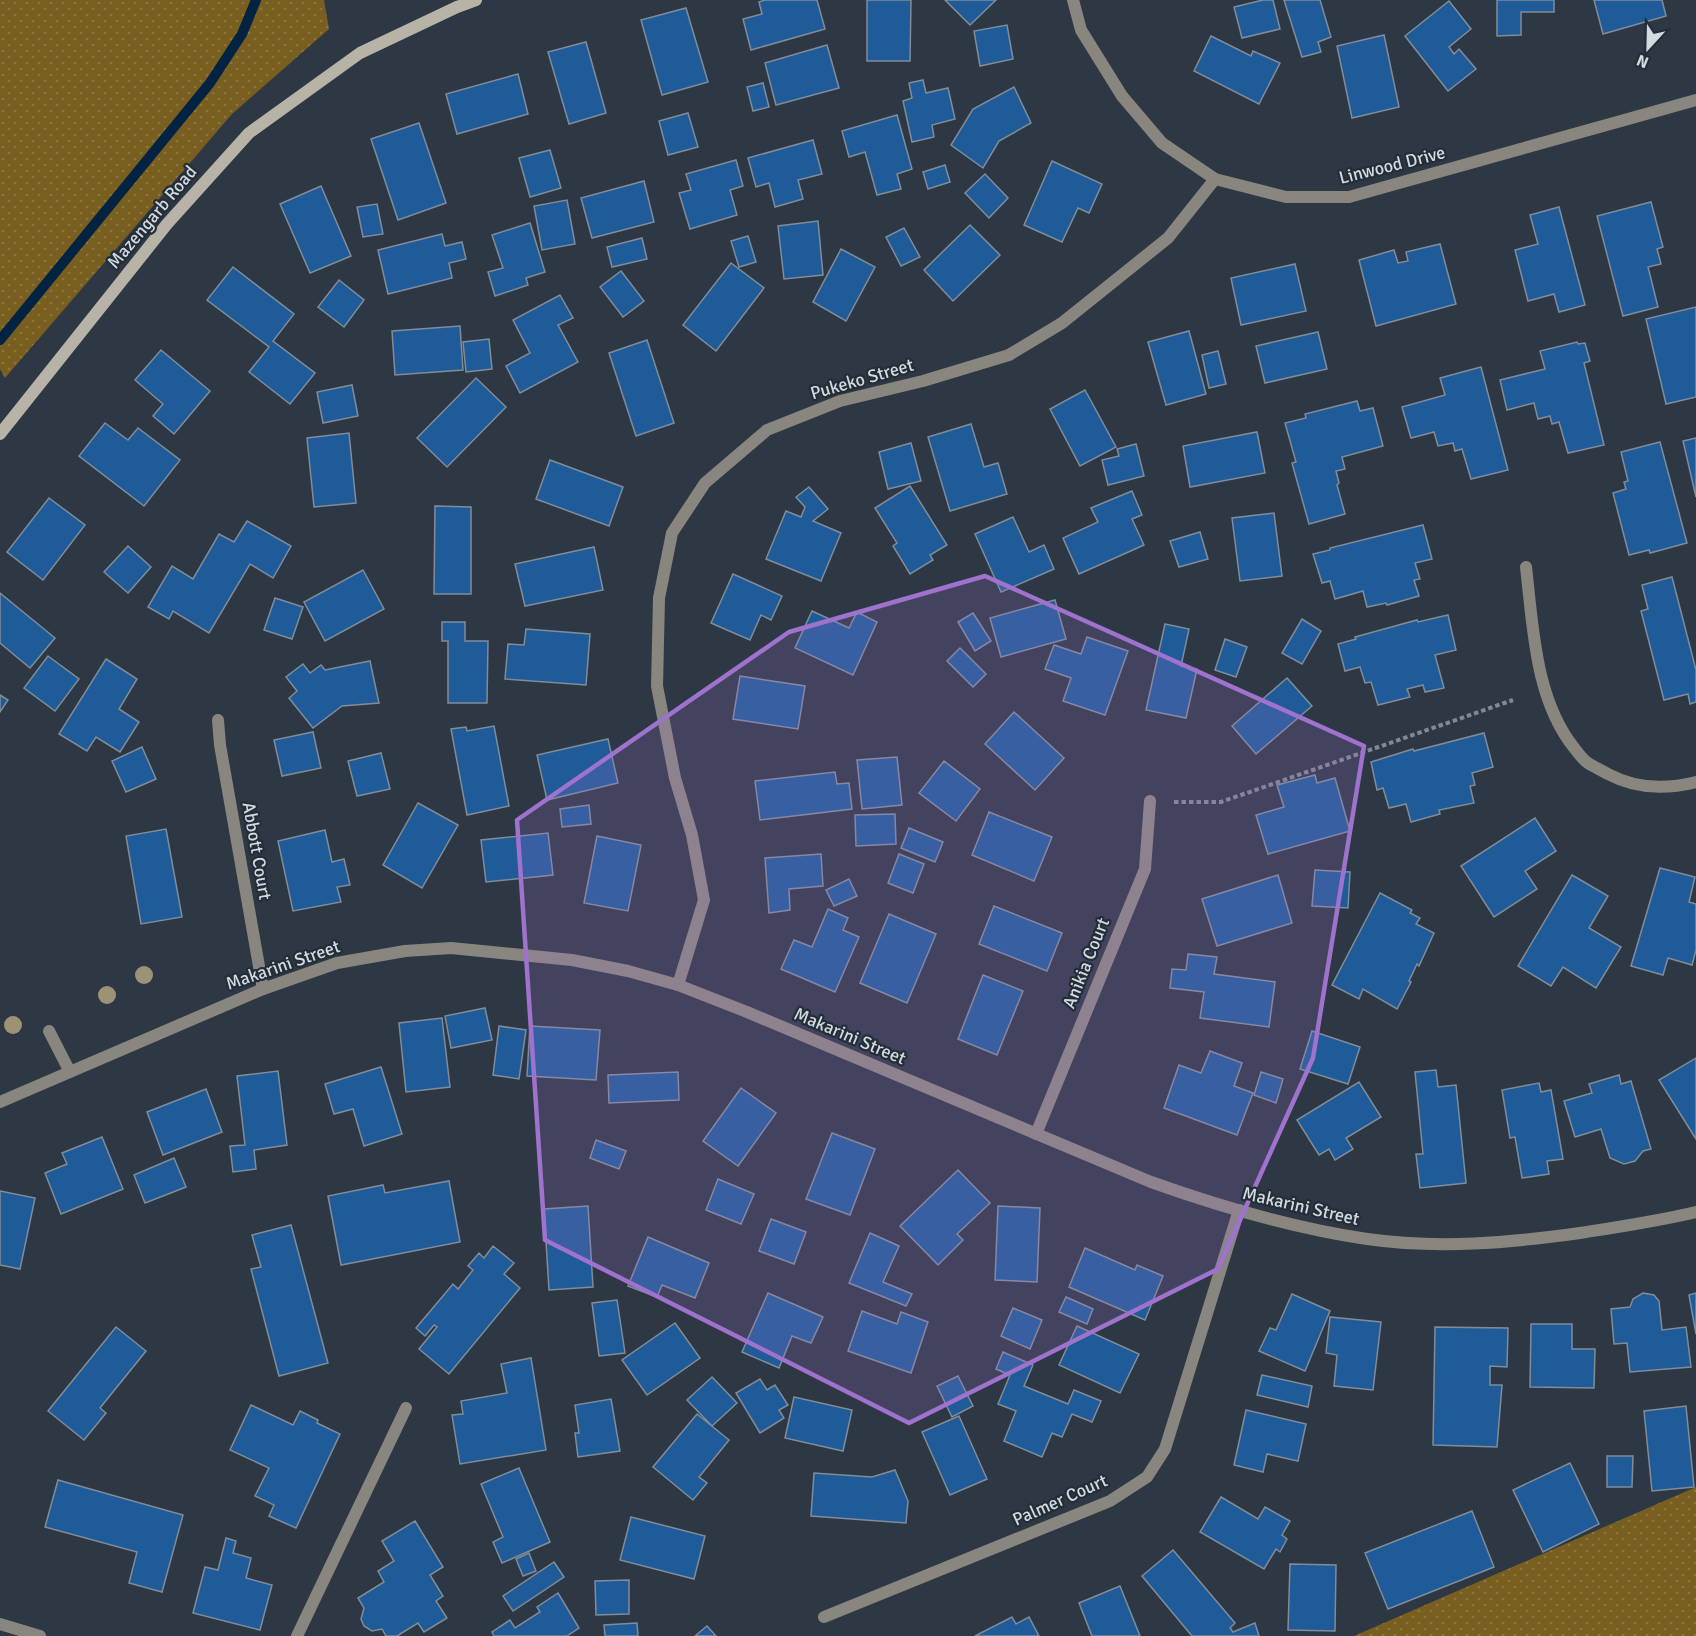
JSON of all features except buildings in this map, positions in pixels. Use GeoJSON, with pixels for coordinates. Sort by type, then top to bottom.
{"type":"FeatureCollection","features":[{"type":"Feature","properties":{"kind":"main road","name":"Mazengarb Road"},"geometry":{"type":"LineString","coordinates":[[0,434],[166,224],[249,133],[360,53],[457,7],[477,0]]}},
{"type":"Feature","properties":{"kind":"street","name":"Linwood Drive"},"geometry":{"type":"LineString","coordinates":[[1074,0],[1081,30],[1122,96],[1162,143],[1215,179],[1286,197],[1349,198],[1696,100]]}},
{"type":"Feature","properties":{"kind":"street","name":"Pukeko Street"},"geometry":{"type":"LineString","coordinates":[[678,985],[704,900],[692,835],[675,778],[657,686],[659,598],[672,534],[705,483],[767,429],[840,401],[923,381],[1009,354],[1062,323],[1168,238],[1215,179]]}},
{"type":"Feature","properties":{"kind":"street"},"geometry":{"type":"LineString","coordinates":[[1526,567],[1536,654],[1563,734],[1586,762],[1621,781],[1648,788],[1696,782]]}},
{"type":"Feature","properties":{"kind":"street","name":"Abbott Court"},"geometry":{"type":"LineString","coordinates":[[218,720],[220,745],[263,989]]}},
{"type":"Feature","properties":{"kind":"street","name":"Anikia Court"},"geometry":{"type":"LineString","coordinates":[[1036,1134],[1145,869],[1150,801]]}},
{"type":"Feature","properties":{"kind":"street","name":"Makarini Street"},"geometry":{"type":"LineString","coordinates":[[0,1102],[263,989],[337,963],[405,951],[451,948],[572,960],[678,985],[1151,1182],[1196,1198],[1303,1227],[1367,1239],[1466,1245],[1588,1232],[1696,1212]]}},
{"type":"Feature","properties":{"kind":"street"},"geometry":{"type":"LineString","coordinates":[[48,1031],[70,1072]]}},
{"type":"Feature","properties":{"kind":"street","name":"Palmer Court"},"geometry":{"type":"LineString","coordinates":[[824,1617],[1110,1501],[1147,1477],[1165,1449],[1239,1210]]}},
{"type":"Feature","properties":{"kind":"street"},"geometry":{"type":"LineString","coordinates":[[297,1636],[406,1408]]}},
{"type":"Feature","properties":{"kind":"street"},"geometry":{"type":"LineString","coordinates":[[0,1624],[40,1636]]}},
{"type":"Feature","properties":{"kind":"path"},"geometry":{"type":"LineString","coordinates":[[1150,801],[1221,802],[1513,700]]}},
{"type":"Feature","properties":{"kind":"highlighted area"},"geometry":{"type":"Polygon","coordinates":[[[985,576],[1364,746],[1313,1058],[1218,1269],[909,1423],[545,1240],[517,820],[789,632],[985,576]]]}},
{"type":"Feature","properties":{"kind":"shaded area"},"geometry":{"type":"Polygon","coordinates":[[[0,0],[324,0],[329,29],[232,114],[5,378],[0,369],[0,0]]]}},
{"type":"Feature","properties":{"kind":"shaded area"},"geometry":{"type":"Polygon","coordinates":[[[1696,1487],[1696,1636],[1354,1636],[1696,1487]]]}},
{"type":"Feature","properties":{"kind":"waterway"},"geometry":{"type":"LineString","coordinates":[[0,340],[210,83],[242,34],[256,0]]}}]}
